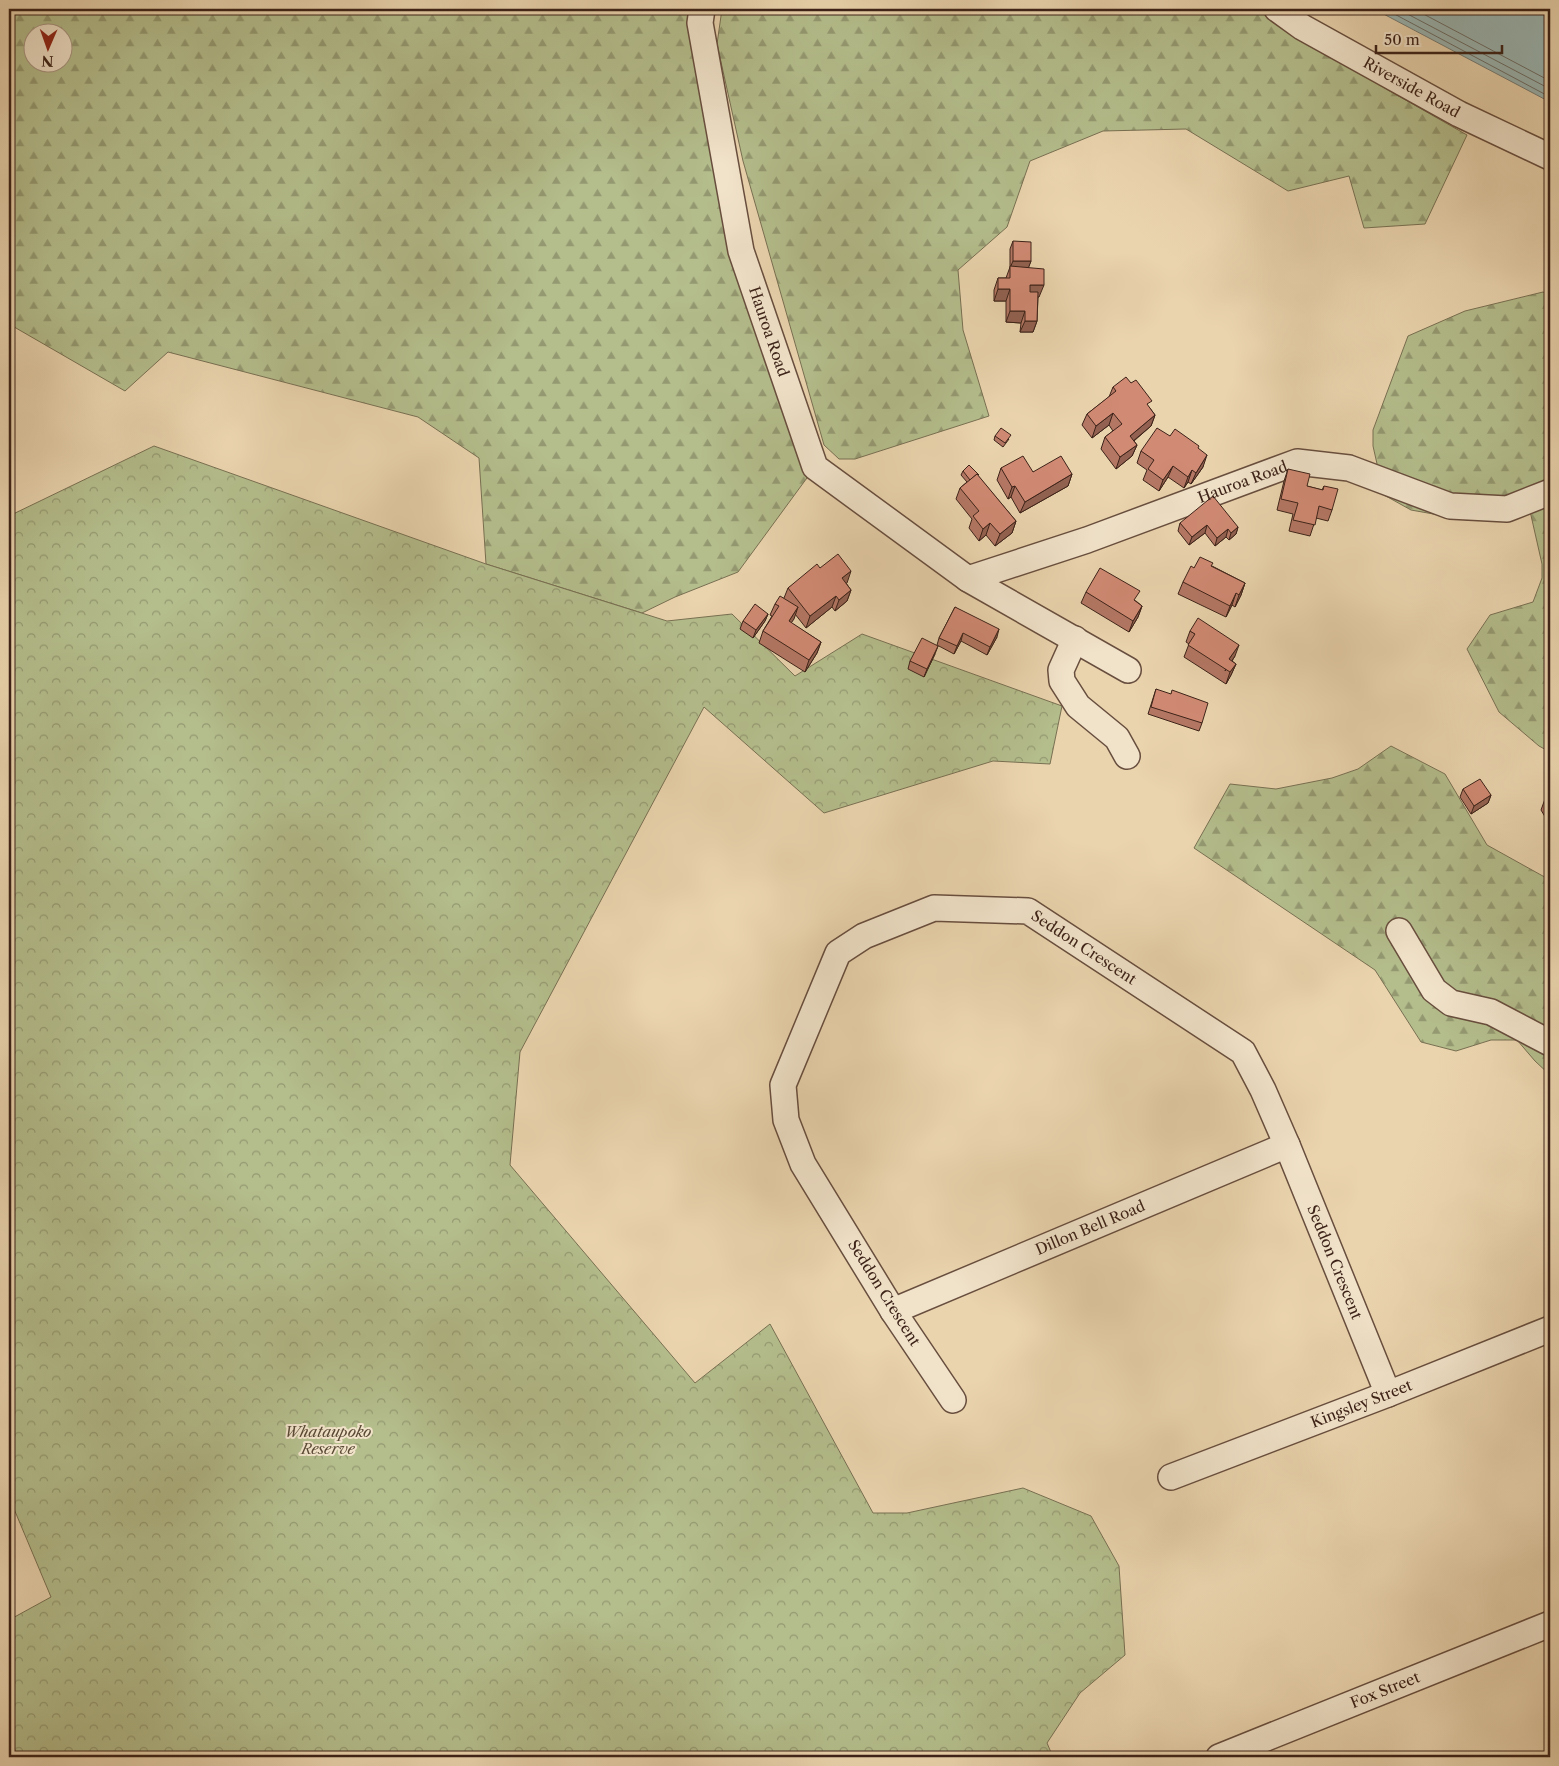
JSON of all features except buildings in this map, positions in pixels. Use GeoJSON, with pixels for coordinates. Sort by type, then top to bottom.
{"type":"FeatureCollection","features":[{"type":"Feature","properties":{"kind":"street","name":"Hauroa Road"},"geometry":{"type":"LineString","coordinates":[[702,9],[700,23],[741,251],[815,467],[968,579],[1128,670]]}},
{"type":"Feature","properties":{"kind":"street","name":"Riverside Road"},"geometry":{"type":"LineString","coordinates":[[1277,9],[1302,27],[1459,114],[1550,157]]}},
{"type":"Feature","properties":{"kind":"street","name":"Hauroa Road"},"geometry":{"type":"LineString","coordinates":[[968,579],[1087,540],[1297,462],[1349,468],[1450,506],[1507,509],[1550,492]]}},
{"type":"Feature","properties":{"kind":"street"},"geometry":{"type":"LineString","coordinates":[[1075,639],[1061,670],[1062,681],[1078,706],[1117,738],[1127,756]]}},
{"type":"Feature","properties":{"kind":"street","name":"Seddon Crescent"},"geometry":{"type":"LineString","coordinates":[[953,1400],[893,1311],[803,1164],[786,1120],[783,1085],[838,953],[864,936],[934,908],[1028,911],[1243,1052],[1264,1090],[1388,1394]]}},
{"type":"Feature","properties":{"kind":"street"},"geometry":{"type":"LineString","coordinates":[[1399,931],[1434,990],[1451,1002],[1491,1012],[1550,1043]]}},
{"type":"Feature","properties":{"kind":"street","name":"Dillon Bell Road"},"geometry":{"type":"LineString","coordinates":[[893,1311],[1287,1145]]}},
{"type":"Feature","properties":{"kind":"street","name":"Kingsley Street"},"geometry":{"type":"LineString","coordinates":[[1171,1477],[1388,1394],[1550,1329]]}},
{"type":"Feature","properties":{"kind":"street","name":"Fox Street"},"geometry":{"type":"LineString","coordinates":[[1219,1757],[1550,1624]]}},
{"type":"Feature","properties":{"kind":"green space"},"geometry":{"type":"Polygon","coordinates":[[[9,9],[702,9],[741,251],[815,467],[738,572],[675,597],[642,613],[486,564],[479,458],[418,417],[168,352],[125,391],[9,324],[9,9]]]}},
{"type":"Feature","properties":{"kind":"green space"},"geometry":{"type":"Polygon","coordinates":[[[722,9],[1259,9],[1388,90],[1467,135],[1425,224],[1364,228],[1349,176],[1288,191],[1186,129],[1103,131],[1030,161],[1007,227],[958,270],[963,330],[989,416],[855,459],[839,459],[824,445],[743,161],[717,44],[722,9]]]}},
{"type":"Feature","properties":{"kind":"green space"},"geometry":{"type":"Polygon","coordinates":[[[1543,292],[1550,295],[1550,752],[1539,746],[1499,712],[1467,649],[1490,615],[1533,602],[1542,578],[1542,564],[1530,511],[1467,520],[1411,510],[1384,495],[1373,446],[1373,430],[1408,336],[1465,311],[1543,292]]]}},
{"type":"Feature","properties":{"kind":"green space","name":"Whataupoko Reserve"},"geometry":{"type":"Polygon","coordinates":[[[154,446],[486,564],[667,621],[732,614],[795,676],[862,634],[1062,706],[1050,764],[993,761],[824,813],[704,707],[520,1052],[510,1165],[695,1383],[770,1324],[873,1513],[907,1513],[1023,1488],[1091,1516],[1119,1566],[1125,1655],[1080,1693],[1047,1743],[1053,1757],[9,1757],[9,1620],[51,1597],[9,1497],[9,516],[154,446]]]}},
{"type":"Feature","properties":{"kind":"green space"},"geometry":{"type":"Polygon","coordinates":[[[1391,746],[1445,774],[1487,845],[1550,880],[1550,1075],[1517,1040],[1491,1040],[1456,1051],[1421,1042],[1375,970],[1194,848],[1230,784],[1276,789],[1332,778],[1358,769],[1391,746]]]}},
{"type":"Feature","properties":{"kind":"water"},"geometry":{"type":"Polygon","coordinates":[[[1550,9],[1550,102],[1376,10],[1550,9]]]}}]}
